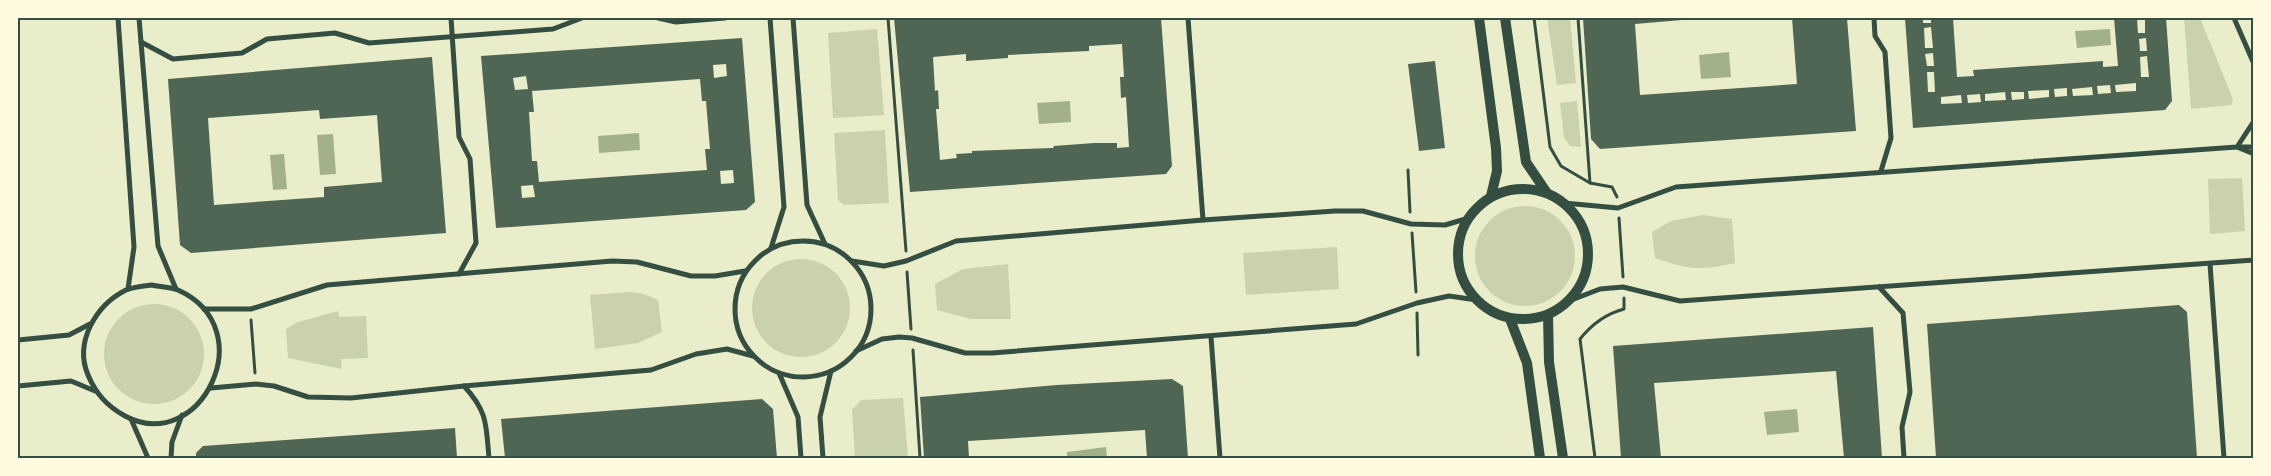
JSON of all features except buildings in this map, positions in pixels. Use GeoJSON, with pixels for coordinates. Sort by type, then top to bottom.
{"type":"FeatureCollection","features":[{"type":"Feature","properties":{"kind":"main road"},"geometry":{"type":"LineString","coordinates":[[1479,18],[1496,148],[1496,171],[1491,196]]}},
{"type":"Feature","properties":{"kind":"main road"},"geometry":{"type":"LineString","coordinates":[[1505,18],[1526,162],[1546,193]]}},
{"type":"Feature","properties":{"kind":"main road"},"geometry":{"type":"LineString","coordinates":[[1515,189],[1531,189],[1546,193],[1564,203],[1582,224],[1589,251],[1584,278],[1569,302],[1548,315],[1530,320],[1510,319],[1492,312],[1477,300],[1461,275],[1458,245],[1469,218],[1491,196],[1515,189]]}},
{"type":"Feature","properties":{"kind":"main road"},"geometry":{"type":"LineString","coordinates":[[1548,315],[1549,362],[1563,458]]}},
{"type":"Feature","properties":{"kind":"main road"},"geometry":{"type":"LineString","coordinates":[[1510,319],[1527,363],[1540,458]]}},
{"type":"Feature","properties":{"kind":"street"},"geometry":{"type":"LineString","coordinates":[[118,18],[134,247],[128,289]]}},
{"type":"Feature","properties":{"kind":"street"},"geometry":{"type":"LineString","coordinates":[[139,18],[158,246],[176,290]]}},
{"type":"Feature","properties":{"kind":"street"},"geometry":{"type":"LineString","coordinates":[[451,18],[460,137],[470,160],[476,244],[459,274]]}},
{"type":"Feature","properties":{"kind":"street"},"geometry":{"type":"LineString","coordinates":[[141,42],[173,59],[242,53],[267,39],[335,33],[369,43],[553,28],[582,18]]}},
{"type":"Feature","properties":{"kind":"street"},"geometry":{"type":"LineString","coordinates":[[658,18],[676,22],[725,18]]}},
{"type":"Feature","properties":{"kind":"street"},"geometry":{"type":"LineString","coordinates":[[770,18],[784,207],[771,248]]}},
{"type":"Feature","properties":{"kind":"street"},"geometry":{"type":"LineString","coordinates":[[793,18],[807,205],[825,244]]}},
{"type":"Feature","properties":{"kind":"street"},"geometry":{"type":"LineString","coordinates":[[1188,18],[1203,220]]}},
{"type":"Feature","properties":{"kind":"street"},"geometry":{"type":"LineString","coordinates":[[1874,18],[1875,36],[1885,52],[1891,138],[1881,171]]}},
{"type":"Feature","properties":{"kind":"street"},"geometry":{"type":"LineString","coordinates":[[2234,18],[2254,64]]}},
{"type":"Feature","properties":{"kind":"street"},"geometry":{"type":"LineString","coordinates":[[2237,147],[2254,121]]}},
{"type":"Feature","properties":{"kind":"street"},"geometry":{"type":"LineString","coordinates":[[2237,147],[2254,154]]}},
{"type":"Feature","properties":{"kind":"street"},"geometry":{"type":"LineString","coordinates":[[1564,203],[1618,208],[1676,187],[1881,171],[2254,147]]}},
{"type":"Feature","properties":{"kind":"street"},"geometry":{"type":"LineString","coordinates":[[852,261],[884,266],[906,261],[956,241],[1203,220],[1335,211],[1362,211],[1411,224],[1445,225],[1469,218]]}},
{"type":"Feature","properties":{"kind":"street"},"geometry":{"type":"LineString","coordinates":[[211,388],[256,384],[274,386],[308,397],[351,398],[651,370],[696,354],[728,349],[753,356],[779,373],[803,378],[831,371],[844,363],[856,351],[868,328],[870,303],[864,280],[852,261],[825,244],[807,240],[790,241],[771,248],[756,258],[745,271],[735,297],[737,328],[753,356]]}},
{"type":"Feature","properties":{"kind":"street"},"geometry":{"type":"LineString","coordinates":[[1569,302],[1600,289],[1623,287],[1680,301],[2210,264],[2252,259]]}},
{"type":"Feature","properties":{"kind":"street"},"geometry":{"type":"LineString","coordinates":[[204,309],[251,309],[327,285],[612,262],[637,262],[691,276],[715,276],[745,271]]}},
{"type":"Feature","properties":{"kind":"street"},"geometry":{"type":"LineString","coordinates":[[2210,264],[2224,458]]}},
{"type":"Feature","properties":{"kind":"street"},"geometry":{"type":"LineString","coordinates":[[152,285],[176,290],[191,297],[204,309],[215,326],[220,347],[219,368],[211,388],[198,404],[182,415],[158,424],[131,419],[110,408],[95,391],[86,369],[84,346],[91,324],[106,303],[128,289],[152,285]]}},
{"type":"Feature","properties":{"kind":"street"},"geometry":{"type":"LineString","coordinates":[[1879,288],[1903,313],[1910,392],[1902,426],[1904,458]]}},
{"type":"Feature","properties":{"kind":"street"},"geometry":{"type":"LineString","coordinates":[[856,351],[882,339],[912,338],[965,352],[992,353],[1210,337],[1356,324],[1417,304],[1449,296],[1477,300]]}},
{"type":"Feature","properties":{"kind":"street"},"geometry":{"type":"LineString","coordinates":[[18,340],[69,336],[91,324]]}},
{"type":"Feature","properties":{"kind":"street"},"geometry":{"type":"LineString","coordinates":[[1210,337],[1220,458]]}},
{"type":"Feature","properties":{"kind":"street"},"geometry":{"type":"LineString","coordinates":[[823,458],[820,417],[831,371]]}},
{"type":"Feature","properties":{"kind":"street"},"geometry":{"type":"LineString","coordinates":[[779,373],[798,417],[801,458]]}},
{"type":"Feature","properties":{"kind":"street"},"geometry":{"type":"LineString","coordinates":[[18,386],[71,381],[95,391]]}},
{"type":"Feature","properties":{"kind":"street"},"geometry":{"type":"LineString","coordinates":[[464,386],[478,401],[485,418],[489,458]]}},
{"type":"Feature","properties":{"kind":"street"},"geometry":{"type":"LineString","coordinates":[[171,458],[172,442],[182,415]]}},
{"type":"Feature","properties":{"kind":"street"},"geometry":{"type":"LineString","coordinates":[[131,419],[148,458]]}},
{"type":"Feature","properties":{"kind":"path"},"geometry":{"type":"LineString","coordinates":[[888,18],[920,458]]}},
{"type":"Feature","properties":{"kind":"path"},"geometry":{"type":"LineString","coordinates":[[1534,18],[1550,147],[1560,166],[1590,183],[1612,187],[1617,196],[1624,309],[1592,323],[1580,339],[1595,458]]}},
{"type":"Feature","properties":{"kind":"path"},"geometry":{"type":"LineString","coordinates":[[1578,18],[1590,183]]}},
{"type":"Feature","properties":{"kind":"path"},"geometry":{"type":"LineString","coordinates":[[1408,170],[1417,304],[1418,355]]}},
{"type":"Feature","properties":{"kind":"path"},"geometry":{"type":"LineString","coordinates":[[251,309],[256,384]]}},
{"type":"Feature","properties":{"kind":"shaded area"},"geometry":{"type":"Polygon","coordinates":[[[1547,18],[1570,18],[1576,83],[1557,85],[1547,18]]]}},
{"type":"Feature","properties":{"kind":"shaded area"},"geometry":{"type":"Polygon","coordinates":[[[2184,18],[2200,18],[2233,99],[2231,105],[2191,109],[2184,18]]]}},
{"type":"Feature","properties":{"kind":"shaded area"},"geometry":{"type":"Polygon","coordinates":[[[877,29],[884,115],[833,118],[828,33],[877,29]]]}},
{"type":"Feature","properties":{"kind":"shaded area"},"geometry":{"type":"Polygon","coordinates":[[[2110,29],[2111,45],[2077,48],[2075,31],[2110,29]]]}},
{"type":"Feature","properties":{"kind":"shaded area"},"geometry":{"type":"Polygon","coordinates":[[[1729,52],[1731,77],[1701,79],[1699,55],[1729,52]]]}},
{"type":"Feature","properties":{"kind":"shaded area"},"geometry":{"type":"Polygon","coordinates":[[[1070,101],[1071,122],[1039,124],[1037,103],[1070,101]]]}},
{"type":"Feature","properties":{"kind":"shaded area"},"geometry":{"type":"Polygon","coordinates":[[[1577,101],[1581,147],[1570,146],[1564,138],[1560,103],[1577,101]]]}},
{"type":"Feature","properties":{"kind":"shaded area"},"geometry":{"type":"Polygon","coordinates":[[[885,130],[889,203],[844,205],[838,200],[834,133],[885,130]]]}},
{"type":"Feature","properties":{"kind":"shaded area"},"geometry":{"type":"Polygon","coordinates":[[[639,133],[640,150],[599,153],[598,136],[639,133]]]}},
{"type":"Feature","properties":{"kind":"shaded area"},"geometry":{"type":"Polygon","coordinates":[[[333,134],[336,174],[320,175],[317,135],[333,134]]]}},
{"type":"Feature","properties":{"kind":"shaded area"},"geometry":{"type":"Polygon","coordinates":[[[284,154],[287,189],[273,190],[270,155],[284,154]]]}},
{"type":"Feature","properties":{"kind":"shaded area"},"geometry":{"type":"Polygon","coordinates":[[[2242,178],[2245,231],[2210,234],[2208,179],[2242,178]]]}},
{"type":"Feature","properties":{"kind":"shaded area"},"geometry":{"type":"Polygon","coordinates":[[[1525,206],[1544,209],[1561,220],[1572,237],[1575,256],[1572,275],[1561,292],[1544,303],[1525,306],[1506,303],[1489,292],[1478,275],[1475,256],[1478,237],[1489,220],[1506,209],[1525,206]]]}},
{"type":"Feature","properties":{"kind":"shaded area"},"geometry":{"type":"Polygon","coordinates":[[[1703,215],[1732,219],[1735,263],[1695,268],[1655,258],[1652,232],[1671,221],[1703,215]]]}},
{"type":"Feature","properties":{"kind":"shaded area"},"geometry":{"type":"Polygon","coordinates":[[[1337,247],[1339,289],[1246,295],[1243,253],[1337,247]]]}},
{"type":"Feature","properties":{"kind":"shaded area"},"geometry":{"type":"Polygon","coordinates":[[[801,259],[820,263],[836,273],[846,289],[850,308],[846,327],[836,343],[820,353],[801,357],[782,353],[766,343],[756,327],[752,308],[756,289],[766,273],[782,263],[801,259]]]}},
{"type":"Feature","properties":{"kind":"shaded area"},"geometry":{"type":"Polygon","coordinates":[[[1008,264],[1011,319],[971,319],[937,310],[935,284],[963,269],[1008,264]]]}},
{"type":"Feature","properties":{"kind":"shaded area"},"geometry":{"type":"Polygon","coordinates":[[[630,292],[644,294],[658,300],[662,332],[638,343],[595,349],[590,295],[630,292]]]}},
{"type":"Feature","properties":{"kind":"shaded area"},"geometry":{"type":"Polygon","coordinates":[[[154,304],[173,308],[189,319],[200,335],[204,354],[200,373],[189,389],[173,400],[154,404],[135,400],[119,389],[108,373],[104,354],[108,335],[119,319],[135,308],[154,304]]]}},
{"type":"Feature","properties":{"kind":"shaded area"},"geometry":{"type":"Polygon","coordinates":[[[338,311],[339,317],[366,316],[368,358],[341,359],[342,369],[288,358],[286,329],[298,322],[338,311]]]}},
{"type":"Feature","properties":{"kind":"shaded area"},"geometry":{"type":"Polygon","coordinates":[[[903,398],[908,458],[855,458],[852,410],[861,400],[903,398]]]}},
{"type":"Feature","properties":{"kind":"shaded area"},"geometry":{"type":"Polygon","coordinates":[[[1797,409],[1799,432],[1767,435],[1764,412],[1797,409]]]}},
{"type":"Feature","properties":{"kind":"shaded area"},"geometry":{"type":"Polygon","coordinates":[[[1106,447],[1107,458],[1067,458],[1067,452],[1106,447]]]}}]}
